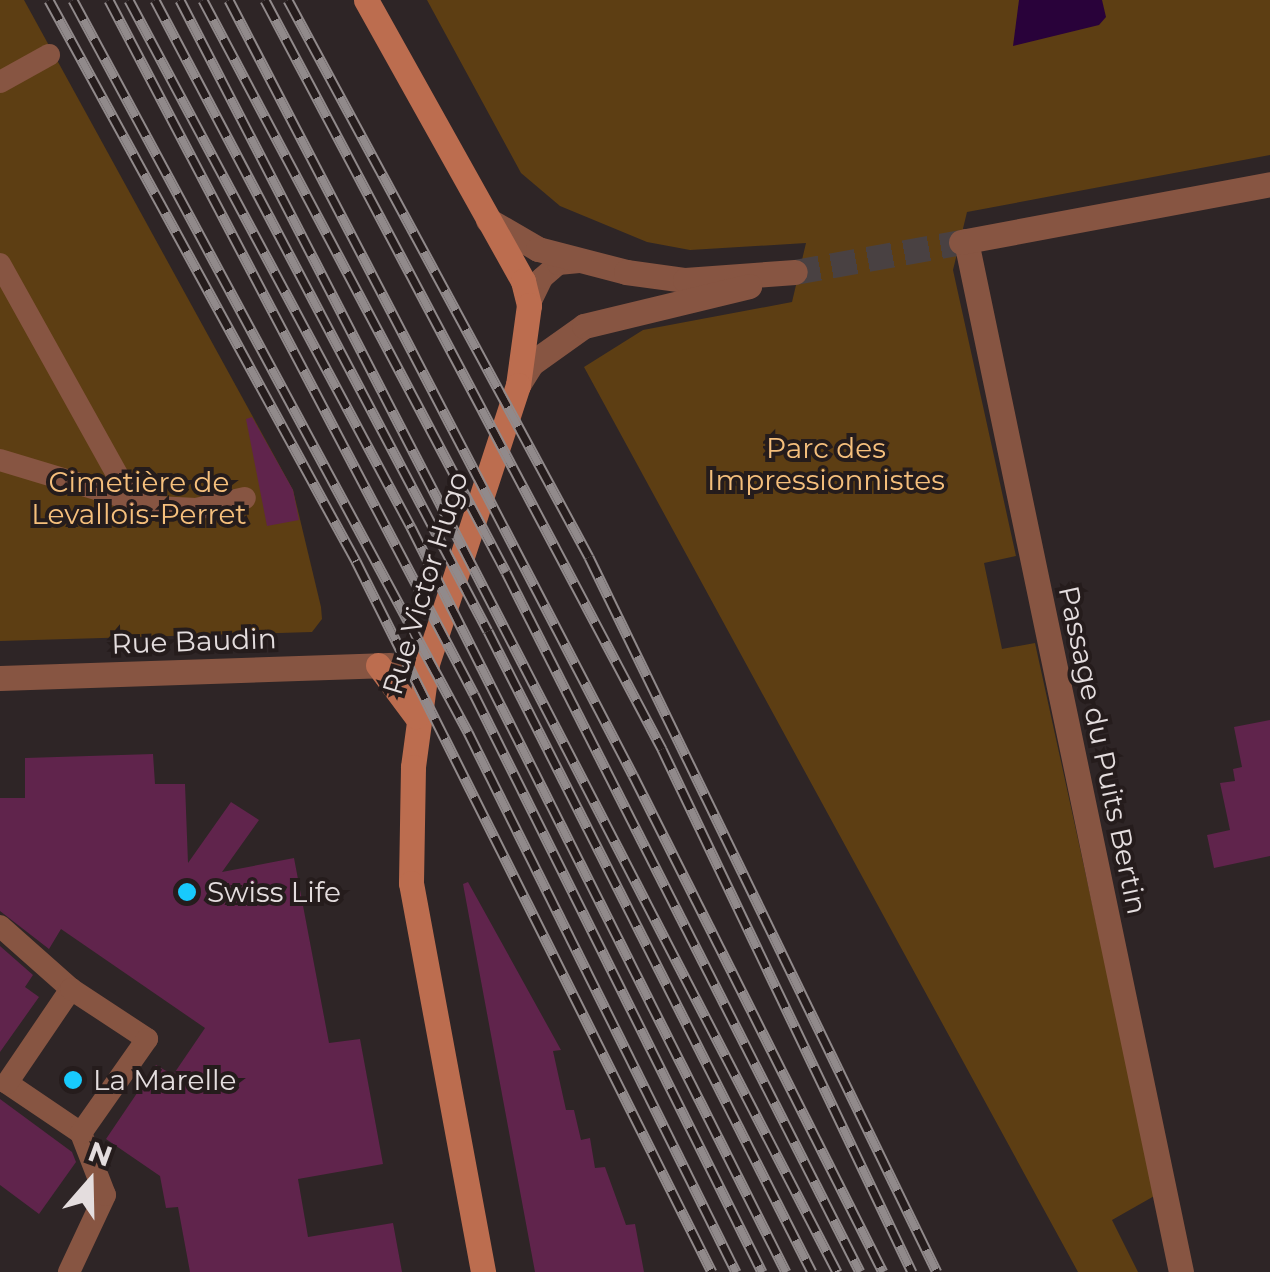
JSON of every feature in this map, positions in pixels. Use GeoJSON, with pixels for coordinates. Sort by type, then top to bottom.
{"type":"FeatureCollection","features":[{"type":"Feature","properties":{"kind":"main road","name":"Rue Victor Hugo"},"geometry":{"type":"LineString","coordinates":[[366,0],[488,220],[530,305],[529,334],[518,385],[416,716],[412,882],[483,1272]]}},
{"type":"Feature","properties":{"kind":"main road"},"geometry":{"type":"LineString","coordinates":[[384,665],[416,716]]}},
{"type":"Feature","properties":{"kind":"street","name":"Passage du Puits Bertin"},"geometry":{"type":"LineString","coordinates":[[1181,1272],[964,241],[1270,184]]}},
{"type":"Feature","properties":{"kind":"street"},"geometry":{"type":"LineString","coordinates":[[488,220],[538,249],[582,262],[685,280],[795,272],[602,319],[556,343],[518,385]]}},
{"type":"Feature","properties":{"kind":"street"},"geometry":{"type":"LineString","coordinates":[[529,334],[556,343]]}},
{"type":"Feature","properties":{"kind":"street","name":"Rue Baudin"},"geometry":{"type":"LineString","coordinates":[[0,678],[384,665]]}},
{"type":"Feature","properties":{"kind":"lane"},"geometry":{"type":"LineString","coordinates":[[0,82],[49,55]]}},
{"type":"Feature","properties":{"kind":"lane"},"geometry":{"type":"LineString","coordinates":[[530,305],[542,278],[558,264],[582,262]]}},
{"type":"Feature","properties":{"kind":"lane"},"geometry":{"type":"LineString","coordinates":[[0,264],[132,499]]}},
{"type":"Feature","properties":{"kind":"lane"},"geometry":{"type":"LineString","coordinates":[[0,460],[132,499],[196,508],[245,498]]}},
{"type":"Feature","properties":{"kind":"lane"},"geometry":{"type":"LineString","coordinates":[[0,926],[72,989],[146,1039],[81,1133]]}},
{"type":"Feature","properties":{"kind":"lane"},"geometry":{"type":"LineString","coordinates":[[69,1272],[105,1195],[81,1133],[7,1083],[72,989]]}},
{"type":"Feature","properties":{"kind":"green space","name":"Cimetière de Levallois-Perret"},"geometry":{"type":"Polygon","coordinates":[[[0,0],[24,0],[293,490],[321,607],[322,619],[312,632],[0,641],[0,0]]]}},
{"type":"Feature","properties":{"kind":"green space","name":"Parc des Impressionnistes"},"geometry":{"type":"Polygon","coordinates":[[[427,0],[1270,0],[1270,155],[967,212],[953,270],[1016,556],[984,563],[1002,649],[1035,643],[1156,1195],[1112,1220],[1138,1272],[1078,1272],[584,367],[643,330],[792,302],[806,243],[690,250],[647,242],[560,206],[521,173],[427,0]]]}},
{"type":"Feature","properties":{"kind":"shaded area"},"geometry":{"type":"Polygon","coordinates":[[[1019,0],[1102,0],[1106,17],[1099,25],[1013,46],[1019,0]]]}},
{"type":"Feature","properties":{"kind":"building"},"geometry":{"type":"Polygon","coordinates":[[[252,417],[293,490],[299,520],[267,526],[246,419],[252,417]]]}},
{"type":"Feature","properties":{"kind":"building"},"geometry":{"type":"Polygon","coordinates":[[[1270,720],[1270,856],[1214,868],[1207,835],[1230,830],[1220,783],[1235,781],[1233,769],[1242,767],[1234,727],[1270,720]]]}},
{"type":"Feature","properties":{"kind":"building"},"geometry":{"type":"Polygon","coordinates":[[[153,754],[155,784],[185,784],[188,863],[231,802],[259,820],[222,872],[294,858],[329,1043],[360,1039],[383,1164],[298,1179],[308,1237],[393,1223],[402,1272],[190,1272],[178,1207],[166,1208],[160,1176],[106,1139],[156,1065],[173,1075],[205,1028],[61,929],[49,949],[0,911],[0,798],[25,798],[25,758],[153,754]]]}},
{"type":"Feature","properties":{"kind":"building"},"geometry":{"type":"Polygon","coordinates":[[[468,882],[561,1050],[553,1051],[566,1110],[574,1110],[581,1140],[590,1138],[595,1168],[605,1167],[626,1225],[635,1224],[644,1272],[535,1272],[463,884],[468,882]]]}},
{"type":"Feature","properties":{"kind":"building"},"geometry":{"type":"Polygon","coordinates":[[[0,946],[33,975],[25,987],[39,997],[0,1052],[0,946]]]}},
{"type":"Feature","properties":{"kind":"building"},"geometry":{"type":"Polygon","coordinates":[[[0,1099],[72,1152],[76,1162],[39,1214],[0,1185],[0,1099]]]}},
{"type":"Feature","properties":{"kind":"tunnel"},"geometry":{"type":"LineString","coordinates":[[795,272],[961,242]]}},
{"type":"Feature","properties":{"kind":"tunnel"},"geometry":{"type":"LineString","coordinates":[[389,665],[427,663]]}},
{"type":"Feature","properties":{"kind":"railway"},"geometry":{"type":"LineString","coordinates":[[49,0],[356,561],[712,1272]]}},
{"type":"Feature","properties":{"kind":"railway"},"geometry":{"type":"LineString","coordinates":[[73,0],[468,732],[736,1272]]}},
{"type":"Feature","properties":{"kind":"railway"},"geometry":{"type":"LineString","coordinates":[[109,0],[474,694],[762,1272]]}},
{"type":"Feature","properties":{"kind":"railway"},"geometry":{"type":"LineString","coordinates":[[129,0],[411,527],[786,1272]]}},
{"type":"Feature","properties":{"kind":"railway"},"geometry":{"type":"LineString","coordinates":[[155,0],[488,631],[812,1272]]}},
{"type":"Feature","properties":{"kind":"railway"},"geometry":{"type":"LineString","coordinates":[[180,0],[837,1272]]}},
{"type":"Feature","properties":{"kind":"railway"},"geometry":{"type":"LineString","coordinates":[[203,0],[506,572],[860,1272]]}},
{"type":"Feature","properties":{"kind":"railway"},"geometry":{"type":"LineString","coordinates":[[229,0],[633,775],[883,1272]]}},
{"type":"Feature","properties":{"kind":"railway"},"geometry":{"type":"LineString","coordinates":[[265,0],[662,749],[912,1272]]}},
{"type":"Feature","properties":{"kind":"railway"},"geometry":{"type":"LineString","coordinates":[[288,0],[589,557],[937,1272]]}},
{"type":"Feature","properties":{"kind":"place","name":"Swiss Life"},"geometry":{"type":"Point","coordinates":[187,892]}},
{"type":"Feature","properties":{"kind":"place","name":"La Marelle"},"geometry":{"type":"Point","coordinates":[73,1080]}}]}
